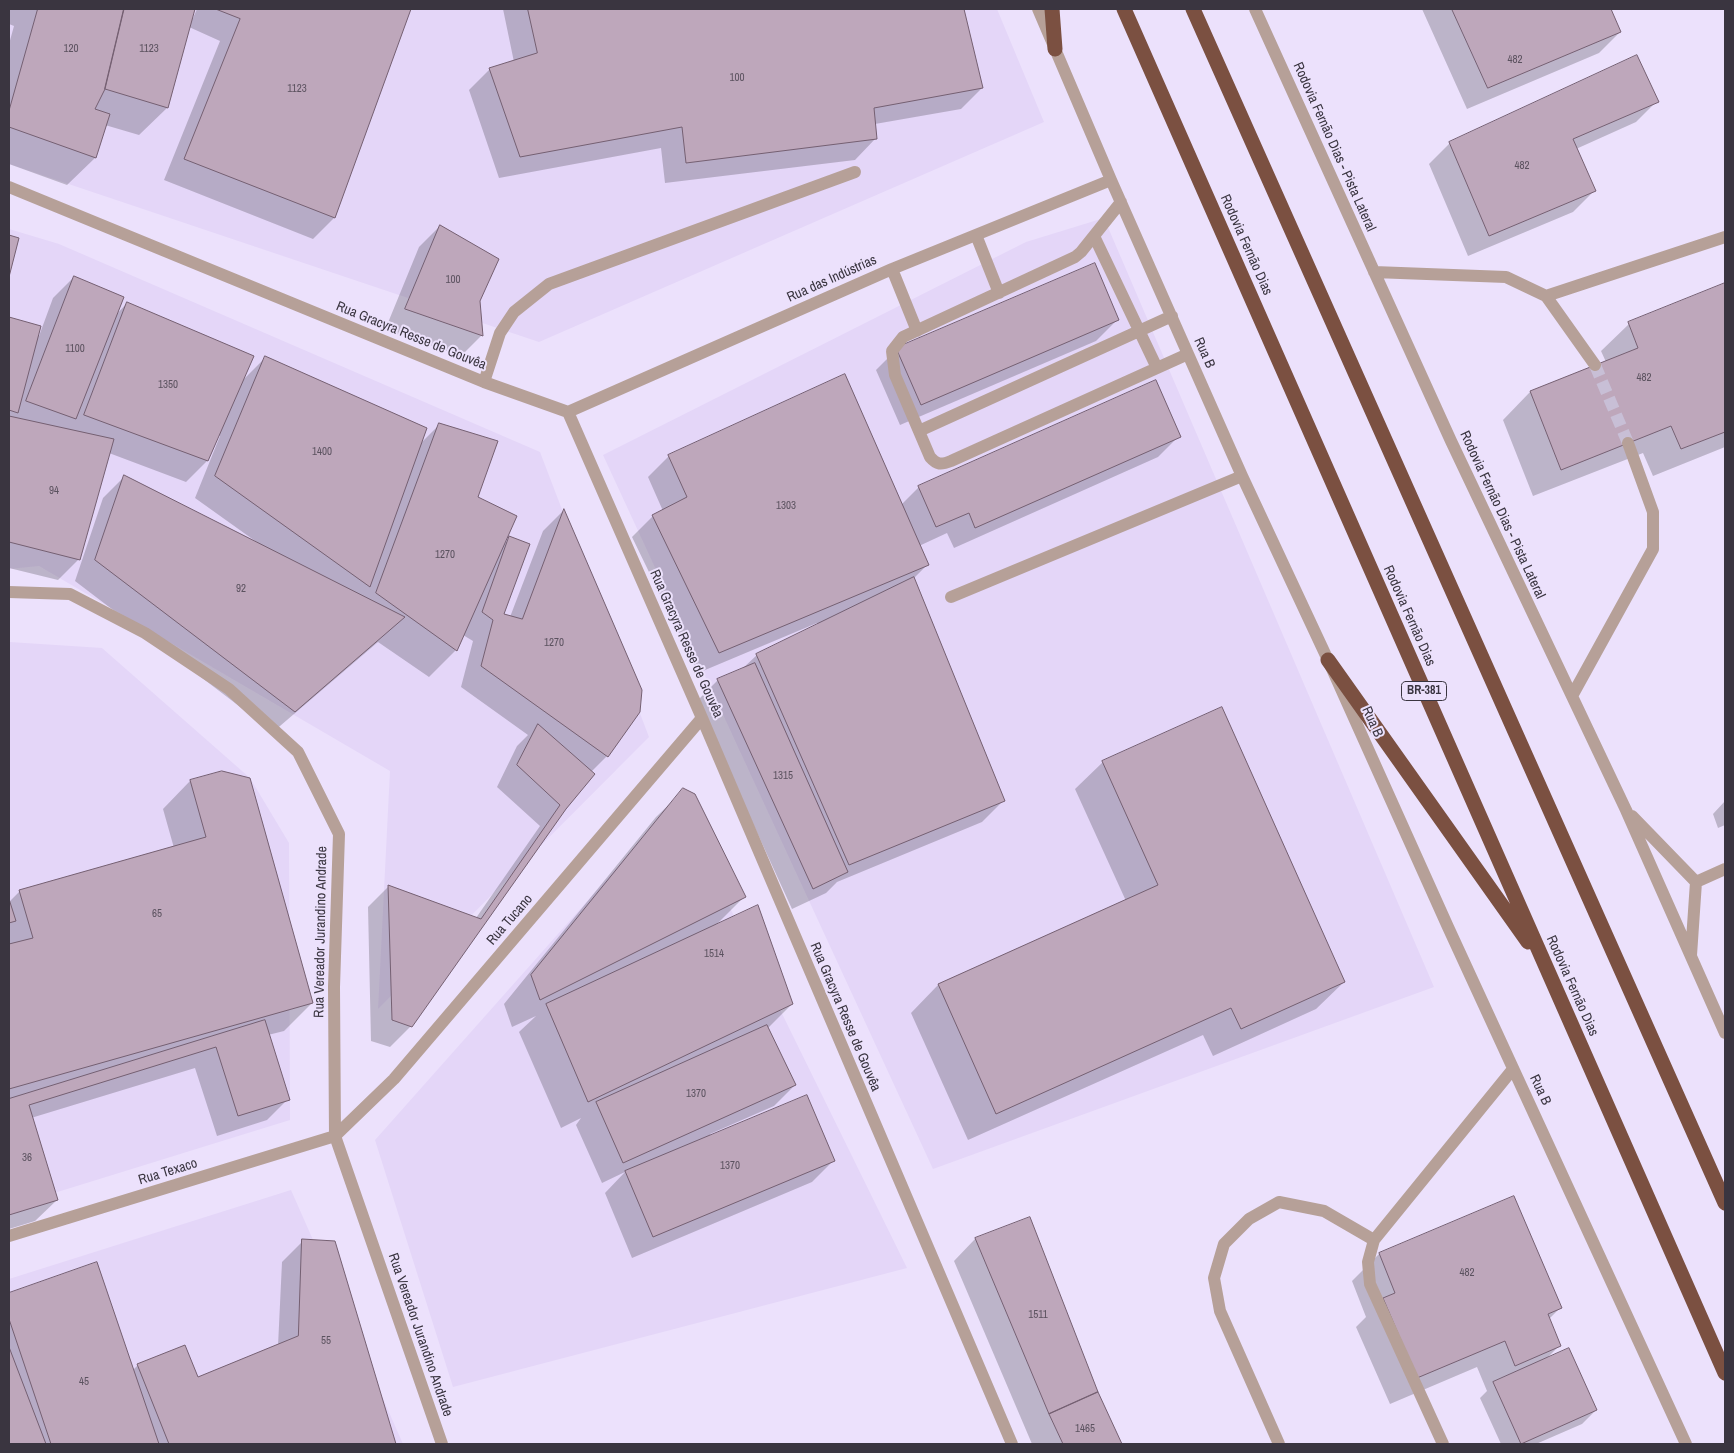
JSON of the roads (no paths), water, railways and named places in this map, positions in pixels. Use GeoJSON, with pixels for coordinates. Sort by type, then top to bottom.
{"type":"FeatureCollection","features":[{"type":"Feature","properties":{"kind":"highway"},"geometry":{"type":"LineString","coordinates":[[1052,9],[1055,49]]}},
{"type":"Feature","properties":{"kind":"highway","name":"Rodovia Fernão Dias"},"geometry":{"type":"LineString","coordinates":[[1124,9],[1725,1373]]}},
{"type":"Feature","properties":{"kind":"highway"},"geometry":{"type":"LineString","coordinates":[[1193,9],[1725,1203]]}},
{"type":"Feature","properties":{"kind":"highway"},"geometry":{"type":"LineString","coordinates":[[1328,660],[1547,968]]}},
{"type":"Feature","properties":{"kind":"street","name":"Rua B"},"geometry":{"type":"LineString","coordinates":[[1038,9],[1111,180],[1242,476],[1686,1444]]}},
{"type":"Feature","properties":{"kind":"street","name":"Rodovia Fernão Dias - Pista Lateral"},"geometry":{"type":"LineString","coordinates":[[1255,9],[1451,441],[1626,810],[1725,1033]]}},
{"type":"Feature","properties":{"kind":"street"},"geometry":{"type":"LineString","coordinates":[[484,382],[500,334],[514,312],[549,284],[855,172]]}},
{"type":"Feature","properties":{"kind":"street","name":"Rua das Indústrias"},"geometry":{"type":"LineString","coordinates":[[568,412],[892,269],[1111,180]]}},
{"type":"Feature","properties":{"kind":"street","name":"Rua Gracyra Resse de Gouvêa"},"geometry":{"type":"LineString","coordinates":[[9,187],[484,382],[568,412],[702,718],[1012,1444]]}},
{"type":"Feature","properties":{"kind":"street"},"geometry":{"type":"LineString","coordinates":[[1121,202],[1075,257],[903,337],[892,351],[895,375],[930,456],[935,463],[942,465],[1188,354]]}},
{"type":"Feature","properties":{"kind":"street"},"geometry":{"type":"LineString","coordinates":[[976,235],[999,293]]}},
{"type":"Feature","properties":{"kind":"street"},"geometry":{"type":"LineString","coordinates":[[1094,236],[1157,368]]}},
{"type":"Feature","properties":{"kind":"street"},"geometry":{"type":"LineString","coordinates":[[1546,296],[1725,238]]}},
{"type":"Feature","properties":{"kind":"street"},"geometry":{"type":"LineString","coordinates":[[892,269],[917,331]]}},
{"type":"Feature","properties":{"kind":"street"},"geometry":{"type":"LineString","coordinates":[[1374,272],[1506,277],[1546,296],[1595,365]]}},
{"type":"Feature","properties":{"kind":"street"},"geometry":{"type":"LineString","coordinates":[[919,430],[1172,316]]}},
{"type":"Feature","properties":{"kind":"street"},"geometry":{"type":"LineString","coordinates":[[1572,696],[1653,549],[1653,512],[1628,443]]}},
{"type":"Feature","properties":{"kind":"street"},"geometry":{"type":"LineString","coordinates":[[951,597],[1242,476]]}},
{"type":"Feature","properties":{"kind":"street","name":"Rua Vereador Jurandino Andrade"},"geometry":{"type":"LineString","coordinates":[[9,592],[70,594],[145,633],[229,689],[298,752],[339,834],[334,987],[335,1136],[442,1444]]}},
{"type":"Feature","properties":{"kind":"street","name":"Rua Tucano"},"geometry":{"type":"LineString","coordinates":[[335,1136],[394,1078],[702,718]]}},
{"type":"Feature","properties":{"kind":"street"},"geometry":{"type":"LineString","coordinates":[[1626,810],[1696,882],[1690,957]]}},
{"type":"Feature","properties":{"kind":"street"},"geometry":{"type":"LineString","coordinates":[[1696,882],[1725,869]]}},
{"type":"Feature","properties":{"kind":"street"},"geometry":{"type":"LineString","coordinates":[[1443,1444],[1370,1284],[1368,1262],[1374,1240],[1513,1069]]}},
{"type":"Feature","properties":{"kind":"street","name":"Rua Texaco"},"geometry":{"type":"LineString","coordinates":[[9,1236],[335,1136]]}},
{"type":"Feature","properties":{"kind":"street"},"geometry":{"type":"LineString","coordinates":[[1279,1444],[1220,1312],[1214,1278],[1224,1244],[1249,1219],[1279,1202],[1324,1211],[1374,1240]]}},
{"type":"Feature","properties":{"kind":"tunnel"},"geometry":{"type":"LineString","coordinates":[[1595,365],[1628,443]]}}]}
